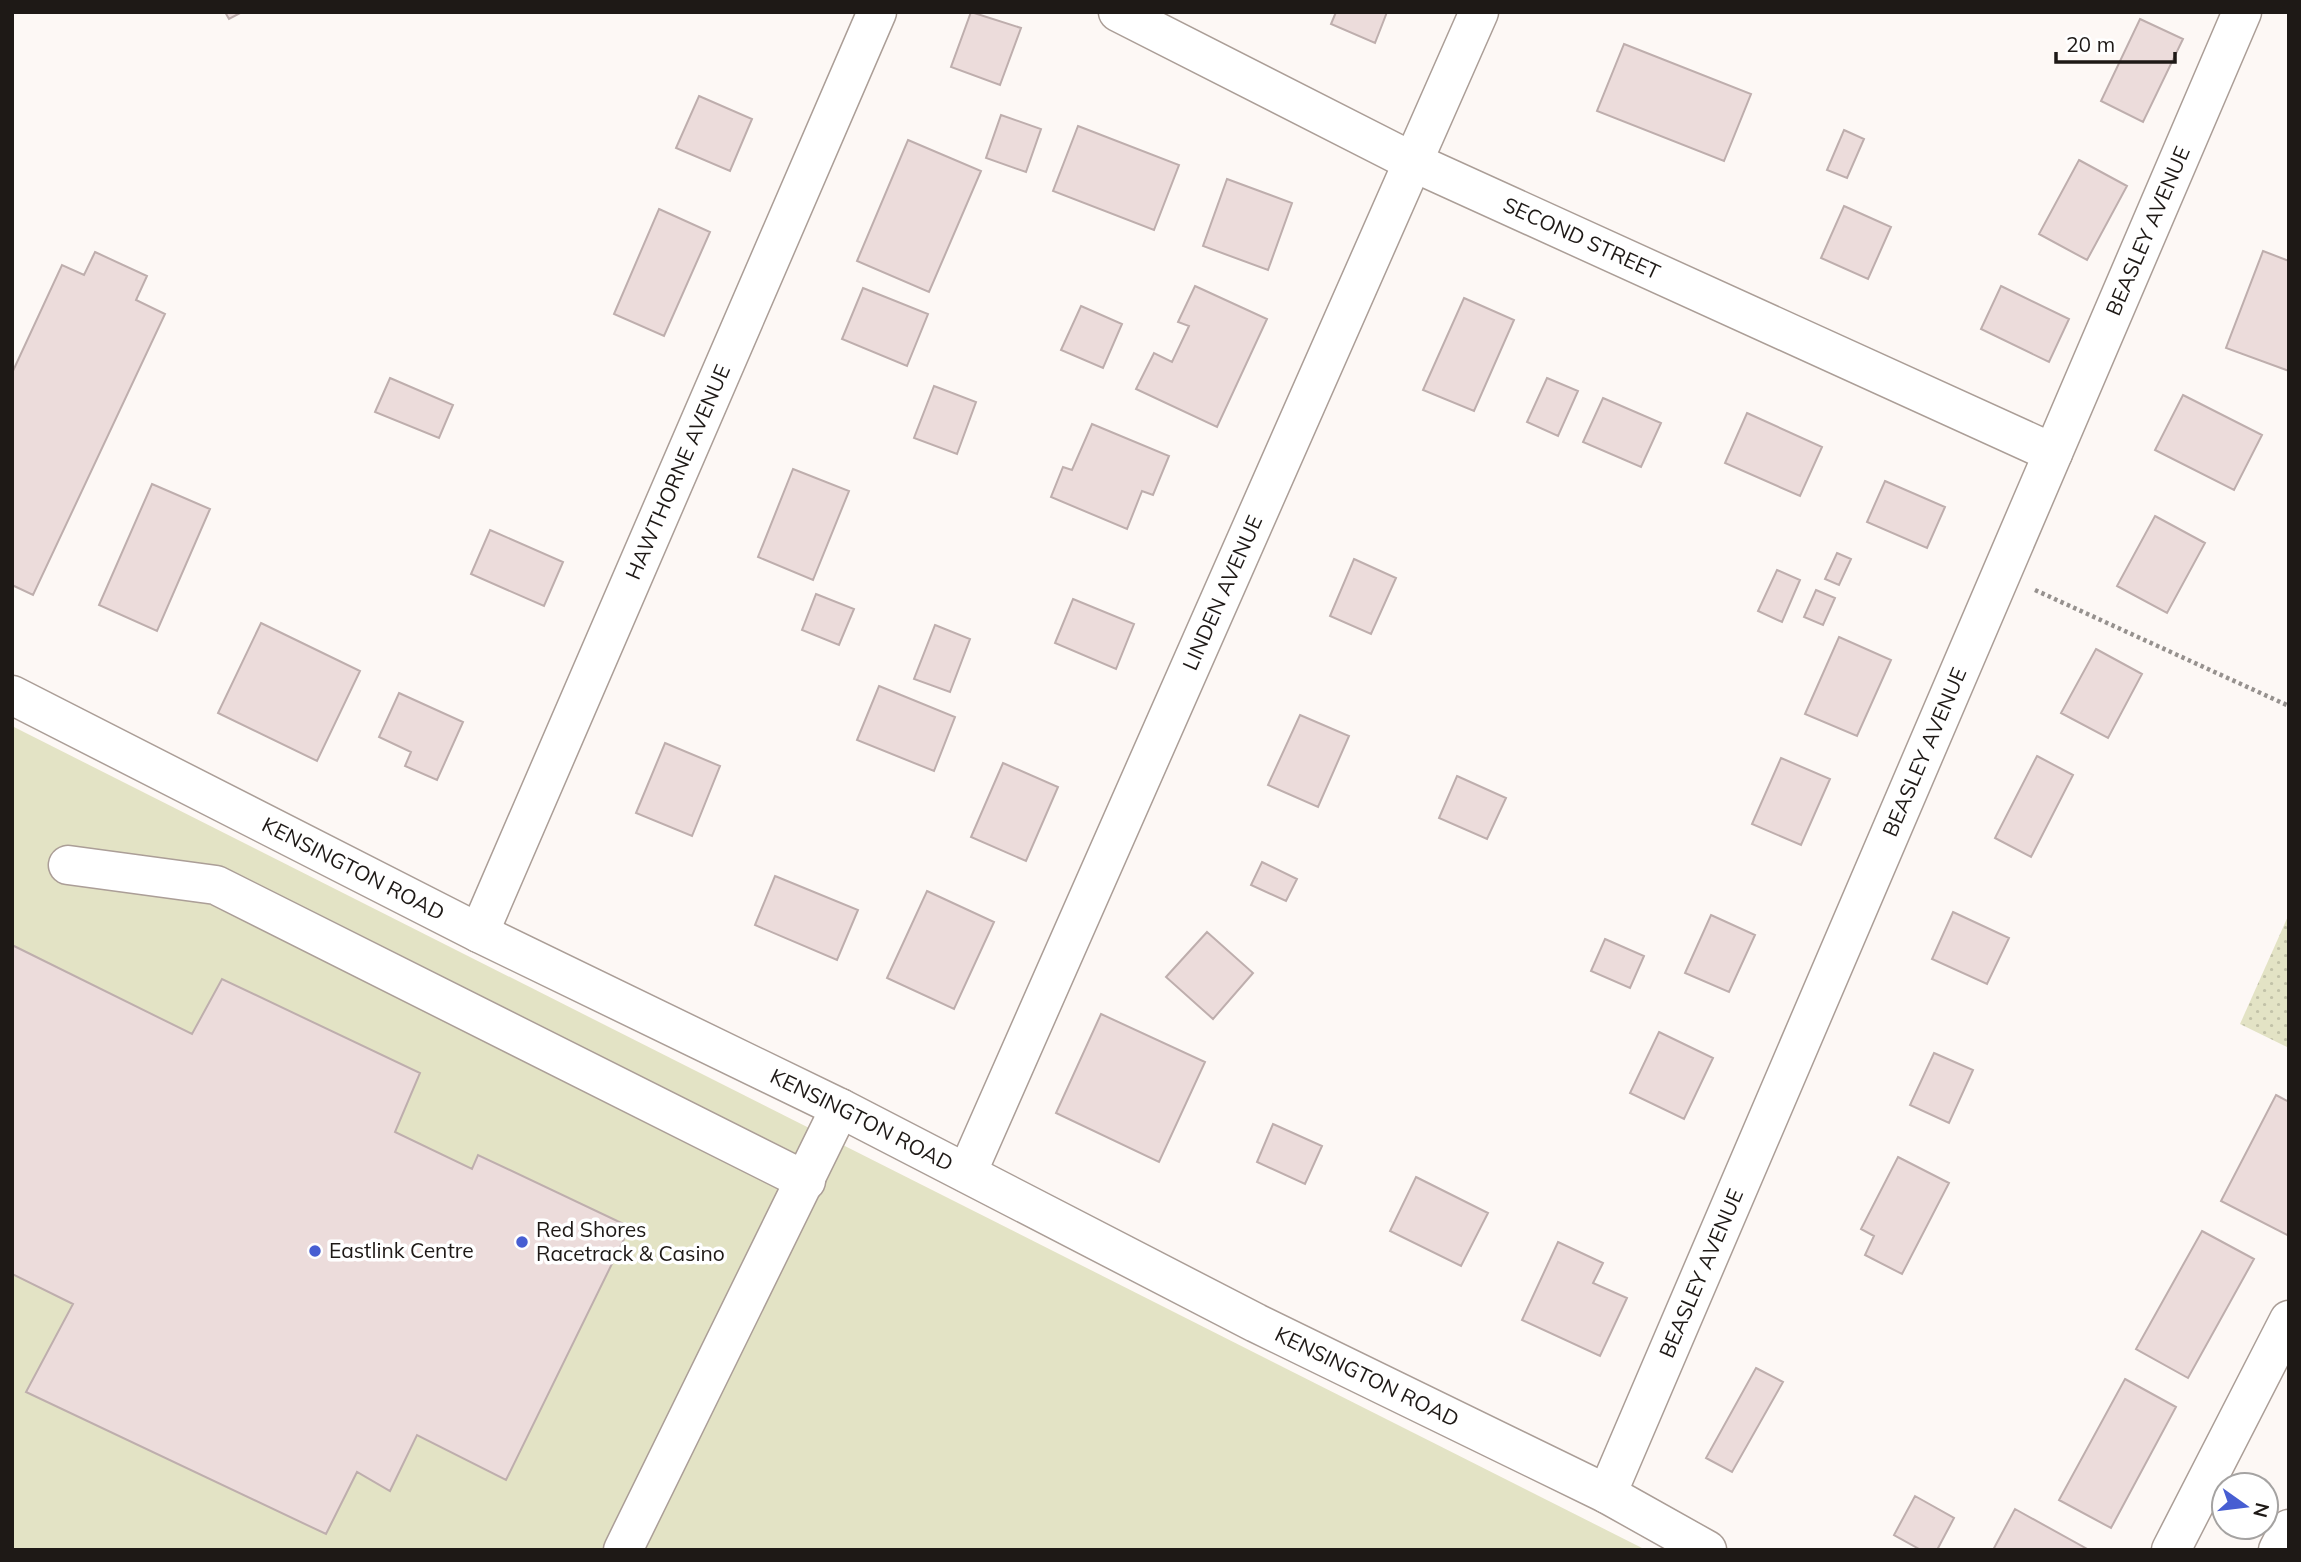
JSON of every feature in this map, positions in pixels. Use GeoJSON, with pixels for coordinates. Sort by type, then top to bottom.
{"type":"FeatureCollection","features":[{"type":"Feature","properties":{"kind":"street","name":"HAWTHORNE AVENUE"},"geometry":{"type":"LineString","coordinates":[[479,933],[877,12]]}},
{"type":"Feature","properties":{"kind":"street","name":"SECOND STREET"},"geometry":{"type":"LineString","coordinates":[[1118,12],[1413,162],[2053,453]]}},
{"type":"Feature","properties":{"kind":"street","name":"LINDEN AVENUE"},"geometry":{"type":"LineString","coordinates":[[967,1173],[1479,12]]}},
{"type":"Feature","properties":{"kind":"street","name":"BEASLEY AVENUE"},"geometry":{"type":"LineString","coordinates":[[1607,1494],[2242,12]]}},
{"type":"Feature","properties":{"kind":"street","name":"KENSINGTON ROAD"},"geometry":{"type":"LineString","coordinates":[[12,695],[479,933],[840,1108],[1256,1323],[1607,1494],[1707,1550]]}},
{"type":"Feature","properties":{"kind":"street"},"geometry":{"type":"LineString","coordinates":[[68,865],[216,885],[806,1181]]}},
{"type":"Feature","properties":{"kind":"street"},"geometry":{"type":"LineString","coordinates":[[623,1550],[840,1108]]}},
{"type":"Feature","properties":{"kind":"street"},"geometry":{"type":"LineString","coordinates":[[2171,1550],[2289,1320]]}},
{"type":"Feature","properties":{"kind":"street"},"geometry":{"type":"LineString","coordinates":[[2278,1550],[2289,1529]]}},
{"type":"Feature","properties":{"kind":"path"},"geometry":{"type":"LineString","coordinates":[[2001,574],[2289,706]]}},
{"type":"Feature","properties":{"kind":"green space","name":"Red Shores Racetrack & Casino"},"geometry":{"type":"Polygon","coordinates":[[[12,726],[1646,1550],[12,1550],[12,726]]]}},
{"type":"Feature","properties":{"kind":"green space"},"geometry":{"type":"Polygon","coordinates":[[[2289,914],[2289,1048],[2240,1024],[2289,914]]]}},
{"type":"Feature","properties":{"kind":"building"},"geometry":{"type":"Polygon","coordinates":[[[225,12],[242,12],[229,19],[225,12]]]}},
{"type":"Feature","properties":{"kind":"building"},"geometry":{"type":"Polygon","coordinates":[[[971,12],[1021,28],[1000,85],[951,67],[971,12]]]}},
{"type":"Feature","properties":{"kind":"building"},"geometry":{"type":"Polygon","coordinates":[[[1336,12],[1387,12],[1375,43],[1331,24],[1336,12]]]}},
{"type":"Feature","properties":{"kind":"building"},"geometry":{"type":"Polygon","coordinates":[[[2140,19],[2183,39],[2143,122],[2101,101],[2140,19]]]}},
{"type":"Feature","properties":{"kind":"building"},"geometry":{"type":"Polygon","coordinates":[[[1624,44],[1751,94],[1724,161],[1597,111],[1624,44]]]}},
{"type":"Feature","properties":{"kind":"building"},"geometry":{"type":"Polygon","coordinates":[[[699,96],[752,119],[730,171],[676,148],[699,96]]]}},
{"type":"Feature","properties":{"kind":"building"},"geometry":{"type":"Polygon","coordinates":[[[1001,115],[1041,129],[1026,172],[986,158],[1001,115]]]}},
{"type":"Feature","properties":{"kind":"building"},"geometry":{"type":"Polygon","coordinates":[[[1078,126],[1179,165],[1154,230],[1053,191],[1078,126]]]}},
{"type":"Feature","properties":{"kind":"building"},"geometry":{"type":"Polygon","coordinates":[[[1844,130],[1864,139],[1847,178],[1827,170],[1844,130]]]}},
{"type":"Feature","properties":{"kind":"building"},"geometry":{"type":"Polygon","coordinates":[[[908,140],[981,171],[929,292],[857,261],[908,140]]]}},
{"type":"Feature","properties":{"kind":"building"},"geometry":{"type":"Polygon","coordinates":[[[2079,160],[2127,186],[2087,260],[2039,234],[2079,160]]]}},
{"type":"Feature","properties":{"kind":"building"},"geometry":{"type":"Polygon","coordinates":[[[1227,179],[1292,203],[1268,270],[1203,246],[1227,179]]]}},
{"type":"Feature","properties":{"kind":"building"},"geometry":{"type":"Polygon","coordinates":[[[1844,206],[1891,227],[1868,279],[1821,258],[1844,206]]]}},
{"type":"Feature","properties":{"kind":"building"},"geometry":{"type":"Polygon","coordinates":[[[659,209],[710,232],[664,336],[614,314],[659,209]]]}},
{"type":"Feature","properties":{"kind":"building"},"geometry":{"type":"Polygon","coordinates":[[[2263,251],[2289,261],[2289,371],[2226,348],[2263,251]]]}},
{"type":"Feature","properties":{"kind":"building"},"geometry":{"type":"Polygon","coordinates":[[[95,252],[147,276],[136,300],[165,314],[33,595],[12,585],[12,373],[62,265],[84,275],[95,252]]]}},
{"type":"Feature","properties":{"kind":"building"},"geometry":{"type":"Polygon","coordinates":[[[1195,286],[1267,319],[1217,427],[1136,389],[1154,353],[1172,362],[1189,326],[1178,322],[1195,286]]]}},
{"type":"Feature","properties":{"kind":"building"},"geometry":{"type":"Polygon","coordinates":[[[2001,286],[2069,319],[2049,362],[1981,329],[2001,286]]]}},
{"type":"Feature","properties":{"kind":"building"},"geometry":{"type":"Polygon","coordinates":[[[863,288],[928,314],[907,366],[842,339],[863,288]]]}},
{"type":"Feature","properties":{"kind":"building"},"geometry":{"type":"Polygon","coordinates":[[[1464,298],[1514,320],[1474,411],[1423,390],[1464,298]]]}},
{"type":"Feature","properties":{"kind":"building"},"geometry":{"type":"Polygon","coordinates":[[[1081,306],[1122,324],[1103,368],[1061,350],[1081,306]]]}},
{"type":"Feature","properties":{"kind":"building"},"geometry":{"type":"Polygon","coordinates":[[[390,378],[453,405],[439,438],[375,412],[390,378]]]}},
{"type":"Feature","properties":{"kind":"building"},"geometry":{"type":"Polygon","coordinates":[[[1547,378],[1578,391],[1558,436],[1527,422],[1547,378]]]}},
{"type":"Feature","properties":{"kind":"building"},"geometry":{"type":"Polygon","coordinates":[[[934,386],[976,402],[957,454],[914,438],[934,386]]]}},
{"type":"Feature","properties":{"kind":"building"},"geometry":{"type":"Polygon","coordinates":[[[2183,395],[2262,435],[2234,490],[2155,450],[2183,395]]]}},
{"type":"Feature","properties":{"kind":"building"},"geometry":{"type":"Polygon","coordinates":[[[1603,398],[1661,423],[1641,467],[1583,442],[1603,398]]]}},
{"type":"Feature","properties":{"kind":"building"},"geometry":{"type":"Polygon","coordinates":[[[1747,413],[1822,447],[1800,496],[1725,463],[1747,413]]]}},
{"type":"Feature","properties":{"kind":"building"},"geometry":{"type":"Polygon","coordinates":[[[1092,424],[1169,456],[1153,495],[1142,491],[1127,529],[1051,497],[1063,467],[1072,470],[1092,424]]]}},
{"type":"Feature","properties":{"kind":"building"},"geometry":{"type":"Polygon","coordinates":[[[793,469],[849,491],[813,580],[758,557],[793,469]]]}},
{"type":"Feature","properties":{"kind":"building"},"geometry":{"type":"Polygon","coordinates":[[[1885,481],[1945,507],[1927,548],[1867,522],[1885,481]]]}},
{"type":"Feature","properties":{"kind":"building"},"geometry":{"type":"Polygon","coordinates":[[[152,484],[210,509],[157,631],[99,605],[152,484]]]}},
{"type":"Feature","properties":{"kind":"building"},"geometry":{"type":"Polygon","coordinates":[[[2155,516],[2205,543],[2167,613],[2117,586],[2155,516]]]}},
{"type":"Feature","properties":{"kind":"building"},"geometry":{"type":"Polygon","coordinates":[[[490,530],[563,562],[544,606],[471,574],[490,530]]]}},
{"type":"Feature","properties":{"kind":"building"},"geometry":{"type":"Polygon","coordinates":[[[1837,553],[1851,559],[1839,585],[1825,579],[1837,553]]]}},
{"type":"Feature","properties":{"kind":"building"},"geometry":{"type":"Polygon","coordinates":[[[1354,559],[1396,578],[1371,634],[1330,616],[1354,559]]]}},
{"type":"Feature","properties":{"kind":"building"},"geometry":{"type":"Polygon","coordinates":[[[1777,570],[1800,580],[1782,622],[1758,611],[1777,570]]]}},
{"type":"Feature","properties":{"kind":"building"},"geometry":{"type":"Polygon","coordinates":[[[1816,590],[1835,598],[1823,625],[1804,617],[1816,590]]]}},
{"type":"Feature","properties":{"kind":"building"},"geometry":{"type":"Polygon","coordinates":[[[816,594],[854,609],[839,645],[802,630],[816,594]]]}},
{"type":"Feature","properties":{"kind":"building"},"geometry":{"type":"Polygon","coordinates":[[[1073,599],[1134,624],[1116,669],[1055,643],[1073,599]]]}},
{"type":"Feature","properties":{"kind":"building"},"geometry":{"type":"Polygon","coordinates":[[[261,623],[360,671],[317,761],[218,713],[261,623]]]}},
{"type":"Feature","properties":{"kind":"building"},"geometry":{"type":"Polygon","coordinates":[[[935,625],[970,639],[950,692],[914,679],[935,625]]]}},
{"type":"Feature","properties":{"kind":"building"},"geometry":{"type":"Polygon","coordinates":[[[1839,637],[1891,660],[1857,736],[1805,714],[1839,637]]]}},
{"type":"Feature","properties":{"kind":"building"},"geometry":{"type":"Polygon","coordinates":[[[2096,649],[2142,674],[2108,738],[2061,713],[2096,649]]]}},
{"type":"Feature","properties":{"kind":"building"},"geometry":{"type":"Polygon","coordinates":[[[879,686],[955,717],[934,771],[857,740],[879,686]]]}},
{"type":"Feature","properties":{"kind":"building"},"geometry":{"type":"Polygon","coordinates":[[[399,693],[463,722],[437,780],[405,766],[411,752],[379,737],[399,693]]]}},
{"type":"Feature","properties":{"kind":"building"},"geometry":{"type":"Polygon","coordinates":[[[1300,715],[1349,736],[1318,807],[1268,785],[1300,715]]]}},
{"type":"Feature","properties":{"kind":"building"},"geometry":{"type":"Polygon","coordinates":[[[665,743],[720,766],[692,836],[636,813],[665,743]]]}},
{"type":"Feature","properties":{"kind":"building"},"geometry":{"type":"Polygon","coordinates":[[[2037,756],[2073,775],[2031,857],[1995,838],[2037,756]]]}},
{"type":"Feature","properties":{"kind":"building"},"geometry":{"type":"Polygon","coordinates":[[[1781,758],[1830,779],[1801,845],[1752,824],[1781,758]]]}},
{"type":"Feature","properties":{"kind":"building"},"geometry":{"type":"Polygon","coordinates":[[[1003,763],[1058,787],[1026,861],[971,837],[1003,763]]]}},
{"type":"Feature","properties":{"kind":"building"},"geometry":{"type":"Polygon","coordinates":[[[1457,776],[1506,798],[1487,839],[1439,818],[1457,776]]]}},
{"type":"Feature","properties":{"kind":"building"},"geometry":{"type":"Polygon","coordinates":[[[1262,862],[1297,879],[1286,901],[1251,885],[1262,862]]]}},
{"type":"Feature","properties":{"kind":"building"},"geometry":{"type":"Polygon","coordinates":[[[775,876],[858,910],[837,960],[755,925],[775,876]]]}},
{"type":"Feature","properties":{"kind":"building"},"geometry":{"type":"Polygon","coordinates":[[[927,891],[994,922],[954,1009],[887,978],[927,891]]]}},
{"type":"Feature","properties":{"kind":"building"},"geometry":{"type":"Polygon","coordinates":[[[1953,912],[2009,938],[1987,984],[1932,959],[1953,912]]]}},
{"type":"Feature","properties":{"kind":"building"},"geometry":{"type":"Polygon","coordinates":[[[1711,915],[1755,935],[1729,992],[1685,973],[1711,915]]]}},
{"type":"Feature","properties":{"kind":"building"},"geometry":{"type":"Polygon","coordinates":[[[1207,932],[1253,973],[1213,1019],[1166,977],[1207,932]]]}},
{"type":"Feature","properties":{"kind":"building"},"geometry":{"type":"Polygon","coordinates":[[[1605,939],[1644,956],[1630,988],[1591,971],[1605,939]]]}},
{"type":"Feature","properties":{"kind":"building","name":"Eastlink Centre"},"geometry":{"type":"Polygon","coordinates":[[[12,945],[192,1034],[222,979],[420,1073],[395,1132],[472,1169],[478,1155],[630,1227],[506,1480],[417,1435],[390,1491],[357,1472],[326,1534],[26,1392],[73,1304],[12,1274],[12,945]]]}},
{"type":"Feature","properties":{"kind":"building"},"geometry":{"type":"Polygon","coordinates":[[[1101,1014],[1205,1062],[1159,1162],[1056,1113],[1101,1014]]]}},
{"type":"Feature","properties":{"kind":"building"},"geometry":{"type":"Polygon","coordinates":[[[1659,1032],[1713,1058],[1684,1119],[1630,1093],[1659,1032]]]}},
{"type":"Feature","properties":{"kind":"building"},"geometry":{"type":"Polygon","coordinates":[[[1934,1053],[1973,1070],[1949,1123],[1910,1105],[1934,1053]]]}},
{"type":"Feature","properties":{"kind":"building"},"geometry":{"type":"Polygon","coordinates":[[[2276,1095],[2289,1102],[2289,1236],[2221,1201],[2276,1095]]]}},
{"type":"Feature","properties":{"kind":"building"},"geometry":{"type":"Polygon","coordinates":[[[1273,1124],[1322,1146],[1305,1184],[1257,1162],[1273,1124]]]}},
{"type":"Feature","properties":{"kind":"building"},"geometry":{"type":"Polygon","coordinates":[[[1898,1157],[1949,1183],[1902,1274],[1865,1255],[1874,1236],[1861,1229],[1898,1157]]]}},
{"type":"Feature","properties":{"kind":"building"},"geometry":{"type":"Polygon","coordinates":[[[1416,1177],[1488,1213],[1461,1266],[1390,1231],[1416,1177]]]}},
{"type":"Feature","properties":{"kind":"building"},"geometry":{"type":"Polygon","coordinates":[[[2202,1231],[2254,1259],[2188,1378],[2136,1349],[2202,1231]]]}},
{"type":"Feature","properties":{"kind":"building"},"geometry":{"type":"Polygon","coordinates":[[[1558,1242],[1603,1263],[1593,1283],[1627,1298],[1600,1356],[1522,1320],[1558,1242]]]}},
{"type":"Feature","properties":{"kind":"building"},"geometry":{"type":"Polygon","coordinates":[[[1756,1368],[1783,1382],[1732,1472],[1706,1458],[1756,1368]]]}},
{"type":"Feature","properties":{"kind":"building"},"geometry":{"type":"Polygon","coordinates":[[[2125,1379],[2176,1407],[2111,1528],[2059,1500],[2125,1379]]]}},
{"type":"Feature","properties":{"kind":"building"},"geometry":{"type":"Polygon","coordinates":[[[1915,1496],[1954,1518],[1937,1550],[1921,1550],[1894,1535],[1915,1496]]]}},
{"type":"Feature","properties":{"kind":"building"},"geometry":{"type":"Polygon","coordinates":[[[2015,1509],[2089,1550],[1993,1550],[2015,1509]]]}},
{"type":"Feature","properties":{"kind":"place","name":"Red Shores Racetrack & Casino"},"geometry":{"type":"Point","coordinates":[522,1242]}},
{"type":"Feature","properties":{"kind":"place","name":"Eastlink Centre"},"geometry":{"type":"Point","coordinates":[315,1251]}}]}
